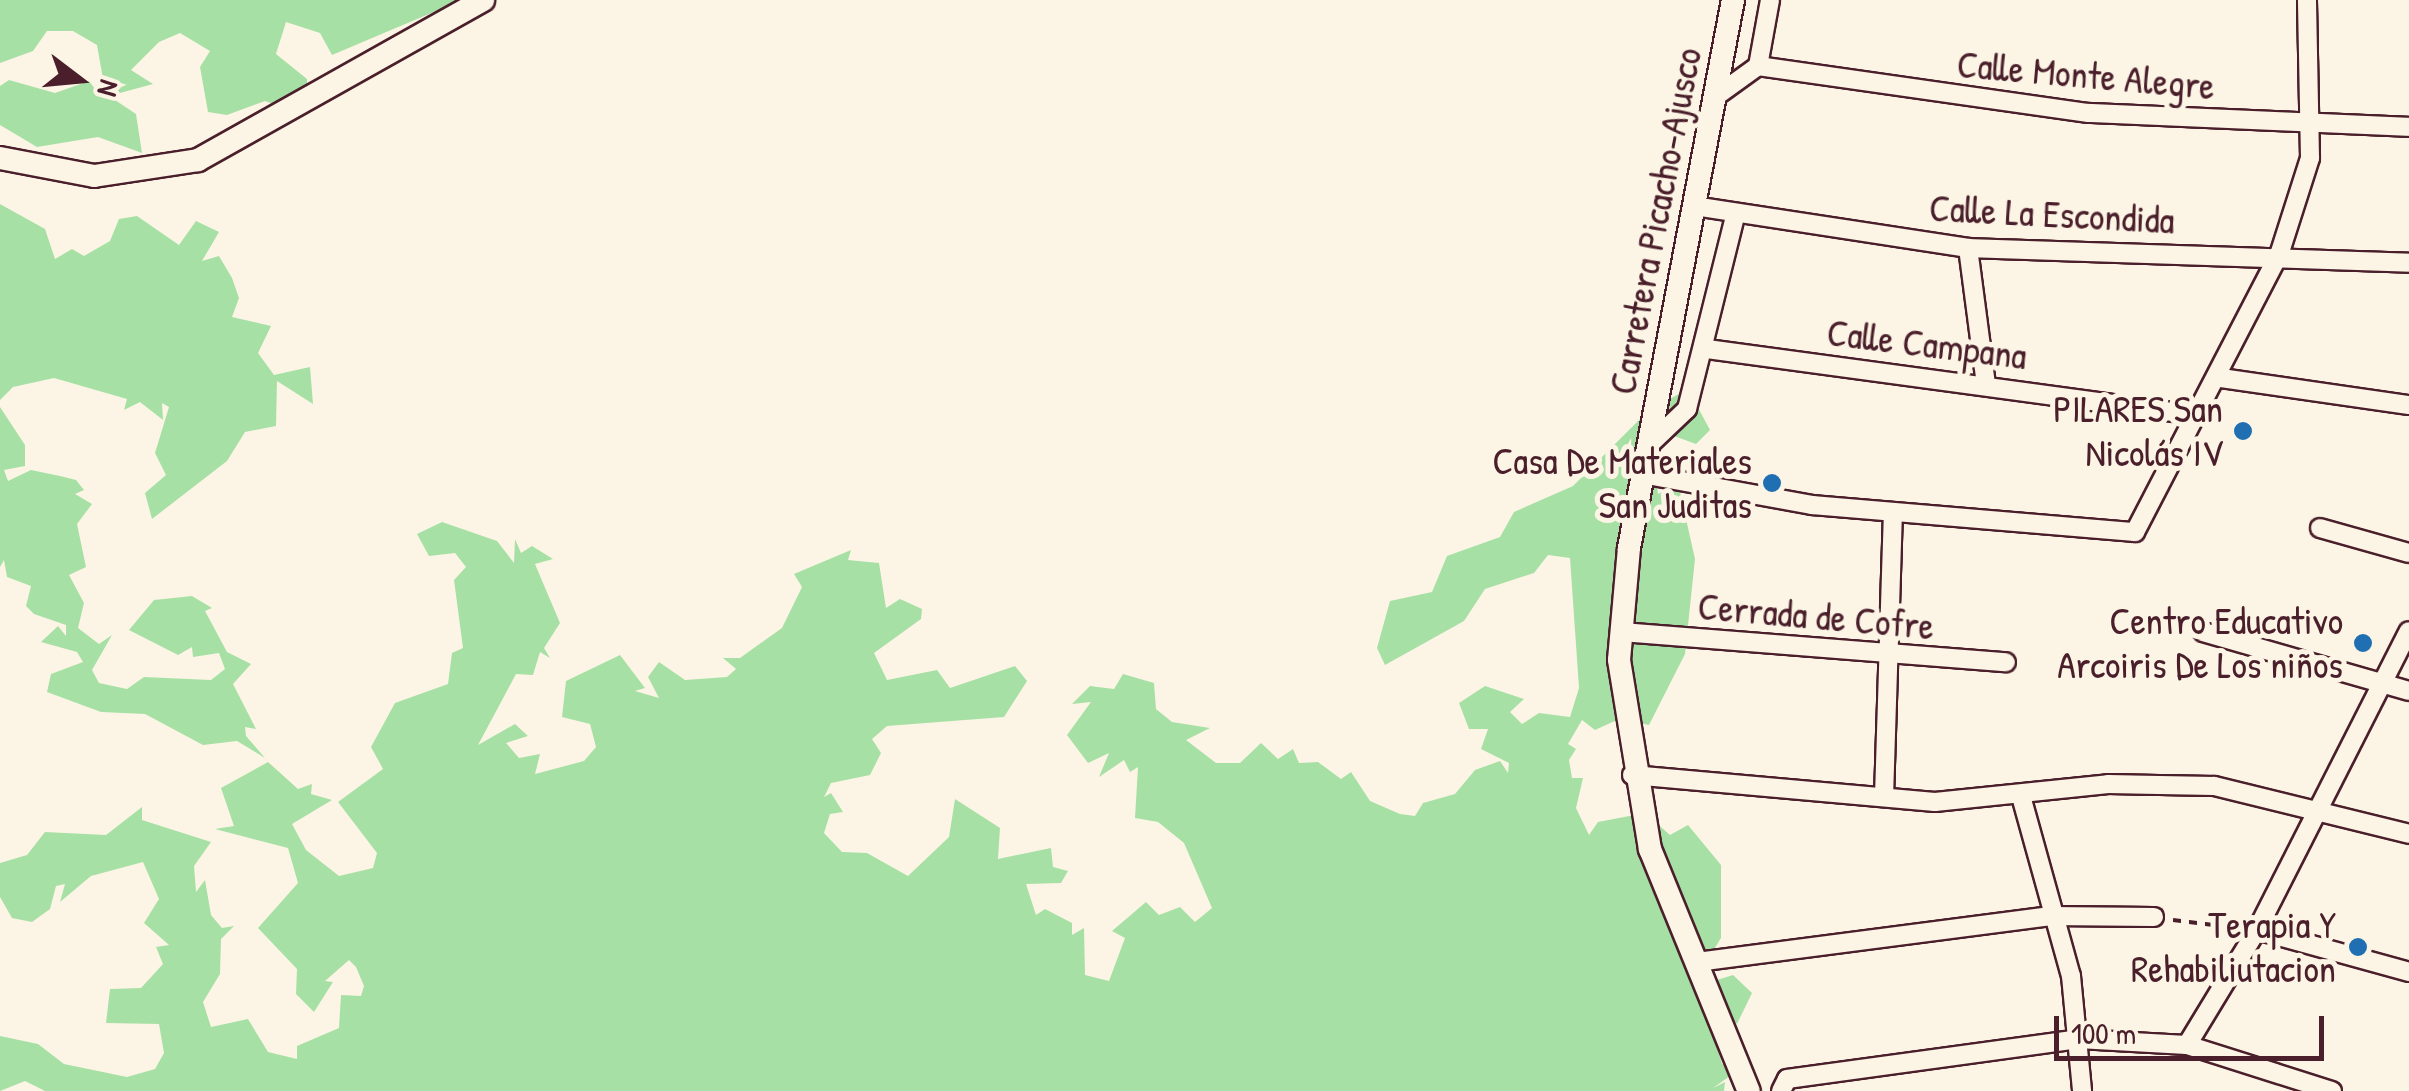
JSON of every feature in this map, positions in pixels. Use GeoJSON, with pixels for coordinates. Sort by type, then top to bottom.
{"type":"FeatureCollection","features":[{"type":"Feature","properties":{"kind":"main road"},"geometry":{"type":"LineString","coordinates":[[0,158],[94,176],[198,160],[483,0]]}},
{"type":"Feature","properties":{"kind":"main road","name":"Carretera Picacho-Ajusco"},"geometry":{"type":"LineString","coordinates":[[1733,0],[1642,474],[1621,632],[1632,776],[1650,849],[1749,1091]]}},
{"type":"Feature","properties":{"kind":"street"},"geometry":{"type":"LineString","coordinates":[[1715,98],[1758,66],[1770,0]]}},
{"type":"Feature","properties":{"kind":"street"},"geometry":{"type":"LineString","coordinates":[[1642,474],[1893,512],[2135,532],[2221,378],[2280,252],[2314,116],[2307,0]]}},
{"type":"Feature","properties":{"kind":"street","name":"Calle Monte Alegre"},"geometry":{"type":"LineString","coordinates":[[1758,66],[2089,114],[2257,124],[2314,116],[2409,127]]}},
{"type":"Feature","properties":{"kind":"street","name":"Calle La Escondida"},"geometry":{"type":"LineString","coordinates":[[1694,206],[1968,248],[2280,252],[2409,264]]}},
{"type":"Feature","properties":{"kind":"street"},"geometry":{"type":"LineString","coordinates":[[1648,446],[1676,428],[1706,350],[1736,213]]}},
{"type":"Feature","properties":{"kind":"street"},"geometry":{"type":"LineString","coordinates":[[1968,248],[1986,384]]}},
{"type":"Feature","properties":{"kind":"street","name":"Calle Campana"},"geometry":{"type":"LineString","coordinates":[[1706,350],[2198,415]]}},
{"type":"Feature","properties":{"kind":"street"},"geometry":{"type":"LineString","coordinates":[[2221,378],[2409,405]]}},
{"type":"Feature","properties":{"kind":"street"},"geometry":{"type":"LineString","coordinates":[[1884,797],[1893,512]]}},
{"type":"Feature","properties":{"kind":"street"},"geometry":{"type":"LineString","coordinates":[[2320,528],[2409,553]]}},
{"type":"Feature","properties":{"kind":"street"},"geometry":{"type":"LineString","coordinates":[[2188,1045],[2257,930],[2387,684],[2409,631]]}},
{"type":"Feature","properties":{"kind":"street","name":"Cerrada de Cofre"},"geometry":{"type":"LineString","coordinates":[[1621,632],[1891,657],[2006,662]]}},
{"type":"Feature","properties":{"kind":"street"},"geometry":{"type":"LineString","coordinates":[[2203,632],[2409,692]]}},
{"type":"Feature","properties":{"kind":"street"},"geometry":{"type":"LineString","coordinates":[[1632,776],[1884,797],[2021,796],[2108,784],[2214,786],[2321,808],[2409,834]]}},
{"type":"Feature","properties":{"kind":"street"},"geometry":{"type":"LineString","coordinates":[[2021,796],[2050,916],[2071,976],[2082,1091]]}},
{"type":"Feature","properties":{"kind":"street"},"geometry":{"type":"LineString","coordinates":[[1696,962],[2050,916],[2154,917]]}},
{"type":"Feature","properties":{"kind":"street"},"geometry":{"type":"LineString","coordinates":[[2257,930],[2409,972]]}},
{"type":"Feature","properties":{"kind":"street"},"geometry":{"type":"LineString","coordinates":[[1780,1091],[1787,1079],[2078,1040],[2188,1045],[2332,1091]]}},
{"type":"Feature","properties":{"kind":"path"},"geometry":{"type":"LineString","coordinates":[[2154,917],[2257,930]]}},
{"type":"Feature","properties":{"kind":"green space"},"geometry":{"type":"Polygon","coordinates":[[[0,0],[462,0],[332,55],[320,33],[286,22],[276,54],[307,79],[307,100],[284,108],[265,101],[227,115],[208,112],[200,67],[210,51],[180,33],[159,42],[131,70],[153,84],[109,96],[136,114],[142,153],[98,137],[37,147],[0,125],[0,86],[9,80],[55,93],[89,81],[98,93],[103,79],[97,45],[73,31],[47,31],[33,51],[0,63],[0,0]]]}},
{"type":"Feature","properties":{"kind":"green space"},"geometry":{"type":"Polygon","coordinates":[[[0,204],[45,229],[55,259],[72,249],[84,256],[110,241],[119,219],[137,216],[179,245],[196,221],[219,232],[202,261],[219,256],[232,278],[239,298],[232,317],[271,326],[258,353],[274,375],[310,367],[313,404],[277,381],[276,426],[245,432],[227,461],[152,519],[145,493],[166,475],[155,453],[169,407],[162,403],[163,420],[140,402],[124,410],[127,399],[54,378],[13,387],[0,400],[0,204]]]}},
{"type":"Feature","properties":{"kind":"green space"},"geometry":{"type":"Polygon","coordinates":[[[1688,389],[1710,430],[1696,444],[1663,432],[1653,451],[1658,494],[1678,483],[1695,559],[1685,654],[1649,725],[1619,719],[1595,730],[1582,720],[1568,744],[1576,749],[1569,760],[1572,778],[1583,778],[1576,808],[1589,835],[1598,822],[1645,813],[1670,835],[1688,825],[1721,865],[1721,938],[1702,969],[1713,998],[1722,993],[1717,980],[1733,975],[1752,993],[1737,1024],[1725,1011],[1714,1037],[1722,1064],[1737,1071],[1713,1088],[1725,1082],[1724,1091],[45,1091],[25,1081],[0,1091],[0,1036],[38,1044],[64,1064],[127,1077],[155,1069],[164,1053],[159,1024],[106,1023],[110,989],[141,988],[163,964],[156,947],[169,945],[144,923],[159,899],[143,862],[91,876],[60,902],[65,884],[56,886],[50,909],[32,922],[12,918],[0,897],[0,863],[27,855],[45,832],[106,835],[142,807],[142,820],[211,842],[194,866],[196,892],[205,880],[211,915],[222,928],[234,926],[221,939],[220,974],[203,1002],[211,1027],[248,1019],[268,1052],[297,1059],[297,1046],[339,1028],[341,995],[361,996],[364,986],[356,967],[349,960],[325,981],[333,982],[314,1012],[296,994],[297,969],[258,928],[298,883],[288,848],[215,829],[234,826],[221,788],[268,762],[298,789],[312,784],[311,794],[332,800],[292,824],[306,850],[339,876],[373,868],[377,853],[338,802],[383,769],[371,747],[395,703],[448,684],[452,653],[463,648],[454,580],[466,567],[455,553],[429,556],[417,534],[442,522],[497,541],[514,563],[515,539],[521,553],[532,546],[553,559],[535,564],[560,623],[544,648],[550,658],[540,652],[533,675],[516,674],[478,745],[515,724],[528,736],[506,743],[519,758],[540,754],[535,774],[584,761],[596,747],[590,724],[562,717],[566,681],[620,655],[645,688],[635,691],[659,698],[648,677],[659,662],[685,680],[727,677],[736,669],[723,658],[740,658],[782,628],[802,587],[794,574],[851,550],[848,560],[879,563],[886,608],[900,599],[922,609],[921,619],[874,653],[887,680],[937,670],[950,688],[1015,666],[1027,681],[1004,717],[887,726],[872,739],[881,753],[870,775],[831,783],[824,797],[831,793],[843,812],[830,814],[824,833],[842,852],[867,853],[908,876],[949,837],[955,799],[1000,828],[998,859],[1051,848],[1053,867],[1068,871],[1061,883],[1026,884],[1036,915],[1045,909],[1072,923],[1072,935],[1084,928],[1085,975],[1109,981],[1125,938],[1112,931],[1146,902],[1159,915],[1180,907],[1195,922],[1212,908],[1184,843],[1158,822],[1135,818],[1138,767],[1130,772],[1124,760],[1099,777],[1109,753],[1088,763],[1067,735],[1091,702],[1072,704],[1090,686],[1114,689],[1123,674],[1154,683],[1156,709],[1172,722],[1210,728],[1186,740],[1216,763],[1240,763],[1261,743],[1278,759],[1293,749],[1299,763],[1318,762],[1341,779],[1351,772],[1370,801],[1400,814],[1415,816],[1423,803],[1455,794],[1475,770],[1500,761],[1508,773],[1509,763],[1481,749],[1488,729],[1469,729],[1459,703],[1485,686],[1524,699],[1510,712],[1522,724],[1539,713],[1570,717],[1579,688],[1570,558],[1548,555],[1534,573],[1485,589],[1464,621],[1385,665],[1377,648],[1390,601],[1432,592],[1447,556],[1500,537],[1514,512],[1573,486],[1648,411],[1688,389]]]}},
{"type":"Feature","properties":{"kind":"green space"},"geometry":{"type":"Polygon","coordinates":[[[0,407],[25,445],[25,466],[4,470],[8,481],[31,470],[76,480],[84,490],[75,494],[92,504],[77,524],[86,567],[69,575],[84,603],[78,628],[99,644],[112,635],[92,670],[99,683],[127,689],[144,677],[211,680],[225,669],[219,653],[193,657],[192,647],[178,655],[129,630],[154,600],[192,596],[212,608],[205,611],[227,652],[251,664],[233,684],[256,729],[245,727],[246,736],[265,758],[237,741],[203,745],[145,714],[101,712],[47,692],[51,674],[83,662],[77,652],[41,642],[58,626],[66,636],[66,625],[34,614],[26,606],[31,586],[7,577],[4,560],[0,567],[0,407]]]}},
{"type":"Feature","properties":{"kind":"place","name":"PILARES San Nicolás IV"},"geometry":{"type":"Point","coordinates":[2243,431]}},
{"type":"Feature","properties":{"kind":"place","name":"Casa De Materiales San Juditas"},"geometry":{"type":"Point","coordinates":[1772,483]}},
{"type":"Feature","properties":{"kind":"place","name":"Centro Educativo Arcoiris De Los niños"},"geometry":{"type":"Point","coordinates":[2363,643]}},
{"type":"Feature","properties":{"kind":"place","name":"Terapia Y Rehabiliutacion"},"geometry":{"type":"Point","coordinates":[2358,947]}}]}
